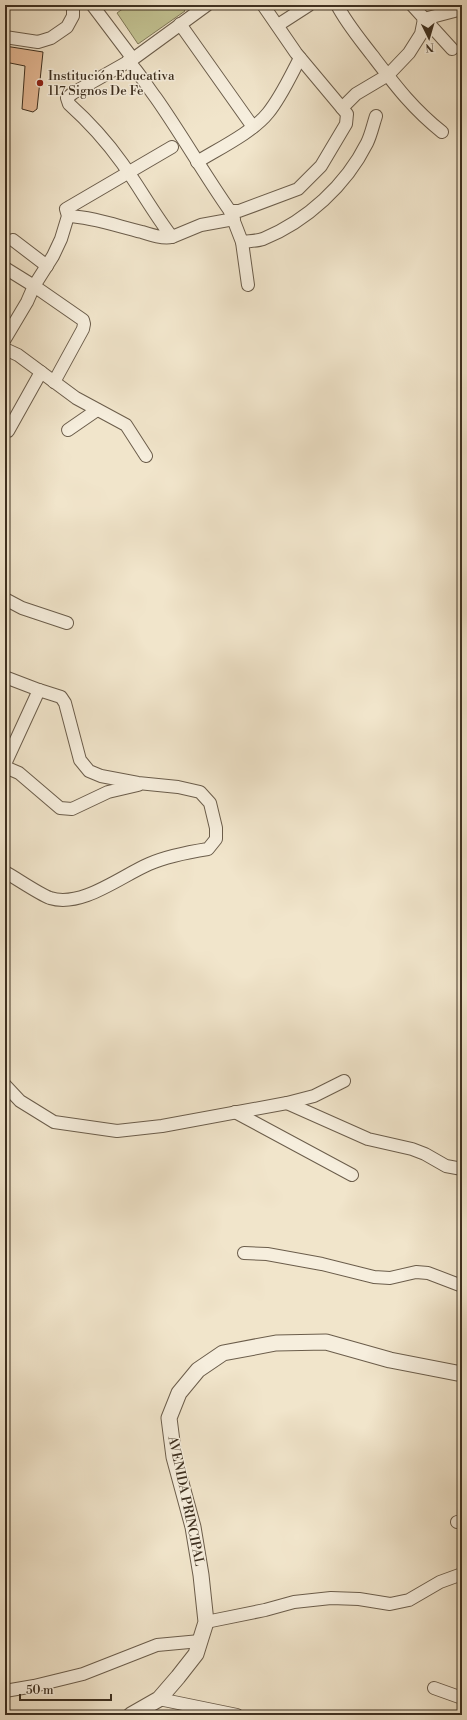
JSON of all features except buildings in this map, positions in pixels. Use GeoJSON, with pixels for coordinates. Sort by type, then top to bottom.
{"type":"FeatureCollection","features":[{"type":"Feature","properties":{"kind":"street"},"geometry":{"type":"LineString","coordinates":[[172,237],[155,215],[129,173],[99,134],[69,104],[67,98],[130,60],[207,5]]}},
{"type":"Feature","properties":{"kind":"street"},"geometry":{"type":"LineString","coordinates":[[68,216],[83,217],[150,234],[172,237],[298,189],[321,166],[346,124],[347,114],[300,58],[263,5]]}},
{"type":"Feature","properties":{"kind":"street"},"geometry":{"type":"LineString","coordinates":[[278,25],[309,5]]}},
{"type":"Feature","properties":{"kind":"street"},"geometry":{"type":"LineString","coordinates":[[337,5],[346,22],[398,89],[424,117],[442,132]]}},
{"type":"Feature","properties":{"kind":"street"},"geometry":{"type":"LineString","coordinates":[[412,5],[452,49]]}},
{"type":"Feature","properties":{"kind":"street"},"geometry":{"type":"LineString","coordinates":[[5,38],[38,42],[51,38],[67,27],[73,11],[94,6],[232,215],[242,242],[248,285]]}},
{"type":"Feature","properties":{"kind":"street"},"geometry":{"type":"LineString","coordinates":[[424,19],[462,9]]}},
{"type":"Feature","properties":{"kind":"street"},"geometry":{"type":"LineString","coordinates":[[342,108],[356,94],[388,75],[409,53],[420,34],[424,19]]}},
{"type":"Feature","properties":{"kind":"street"},"geometry":{"type":"LineString","coordinates":[[180,24],[253,127]]}},
{"type":"Feature","properties":{"kind":"street"},"geometry":{"type":"LineString","coordinates":[[197,162],[253,127],[267,114],[281,93],[300,58]]}},
{"type":"Feature","properties":{"kind":"street"},"geometry":{"type":"LineString","coordinates":[[242,242],[262,239],[288,225],[312,210],[334,190],[352,167],[368,142],[376,116]]}},
{"type":"Feature","properties":{"kind":"street"},"geometry":{"type":"LineString","coordinates":[[146,456],[126,425],[76,398],[18,355],[6,348],[34,286],[47,266],[61,239],[68,216],[66,211],[68,207],[172,147]]}},
{"type":"Feature","properties":{"kind":"street"},"geometry":{"type":"LineString","coordinates":[[13,240],[47,266]]}},
{"type":"Feature","properties":{"kind":"street"},"geometry":{"type":"LineString","coordinates":[[5,268],[83,320],[84,324],[54,382]]}},
{"type":"Feature","properties":{"kind":"street"},"geometry":{"type":"LineString","coordinates":[[8,431],[41,372]]}},
{"type":"Feature","properties":{"kind":"street"},"geometry":{"type":"LineString","coordinates":[[68,430],[96,410]]}},
{"type":"Feature","properties":{"kind":"street"},"geometry":{"type":"LineString","coordinates":[[5,599],[22,608],[67,623]]}},
{"type":"Feature","properties":{"kind":"street"},"geometry":{"type":"LineString","coordinates":[[5,677],[60,697],[65,703],[80,760],[89,771],[101,776],[178,787],[200,792],[210,803],[216,828],[216,839],[208,848],[149,864],[92,894],[68,900],[50,898],[5,872]]}},
{"type":"Feature","properties":{"kind":"street"},"geometry":{"type":"LineString","coordinates":[[5,764],[39,690]]}},
{"type":"Feature","properties":{"kind":"street"},"geometry":{"type":"LineString","coordinates":[[5,767],[19,773],[60,808],[72,809],[108,792],[143,783]]}},
{"type":"Feature","properties":{"kind":"street"},"geometry":{"type":"LineString","coordinates":[[5,1085],[20,1101],[54,1122],[117,1131],[162,1126],[287,1103],[314,1096],[344,1081]]}},
{"type":"Feature","properties":{"kind":"street"},"geometry":{"type":"LineString","coordinates":[[287,1103],[368,1139],[412,1148],[446,1166],[462,1169]]}},
{"type":"Feature","properties":{"kind":"street"},"geometry":{"type":"LineString","coordinates":[[235,1112],[352,1175]]}},
{"type":"Feature","properties":{"kind":"street"},"geometry":{"type":"LineString","coordinates":[[244,1253],[268,1254],[322,1264],[374,1277],[390,1278],[416,1272],[428,1273],[462,1286]]}},
{"type":"Feature","properties":{"kind":"street","name":"AVENIDA PRINCIPAL"},"geometry":{"type":"LineString","coordinates":[[131,1715],[159,1699],[196,1654],[206,1622],[201,1575],[193,1527],[174,1457],[169,1418],[179,1393],[198,1370],[223,1353],[276,1343],[326,1342],[390,1360],[462,1374]]}},
{"type":"Feature","properties":{"kind":"street"},"geometry":{"type":"LineString","coordinates":[[206,1622],[265,1610],[294,1602],[331,1598],[359,1599],[390,1604],[409,1600],[440,1582],[462,1574]]}},
{"type":"Feature","properties":{"kind":"street"},"geometry":{"type":"LineString","coordinates":[[5,1691],[34,1686],[83,1674],[157,1646],[200,1640]]}},
{"type":"Feature","properties":{"kind":"street"},"geometry":{"type":"LineString","coordinates":[[434,1688],[462,1698]]}},
{"type":"Feature","properties":{"kind":"street"},"geometry":{"type":"LineString","coordinates":[[159,1699],[236,1715]]}},
{"type":"Feature","properties":{"kind":"green space"},"geometry":{"type":"Polygon","coordinates":[[[128,5],[180,5],[185,11],[138,44],[117,13],[128,5]]]}},
{"type":"Feature","properties":{"kind":"place","name":"Institución Educativa 117 Signos De Fe"},"geometry":{"type":"Point","coordinates":[40,83]}}]}
